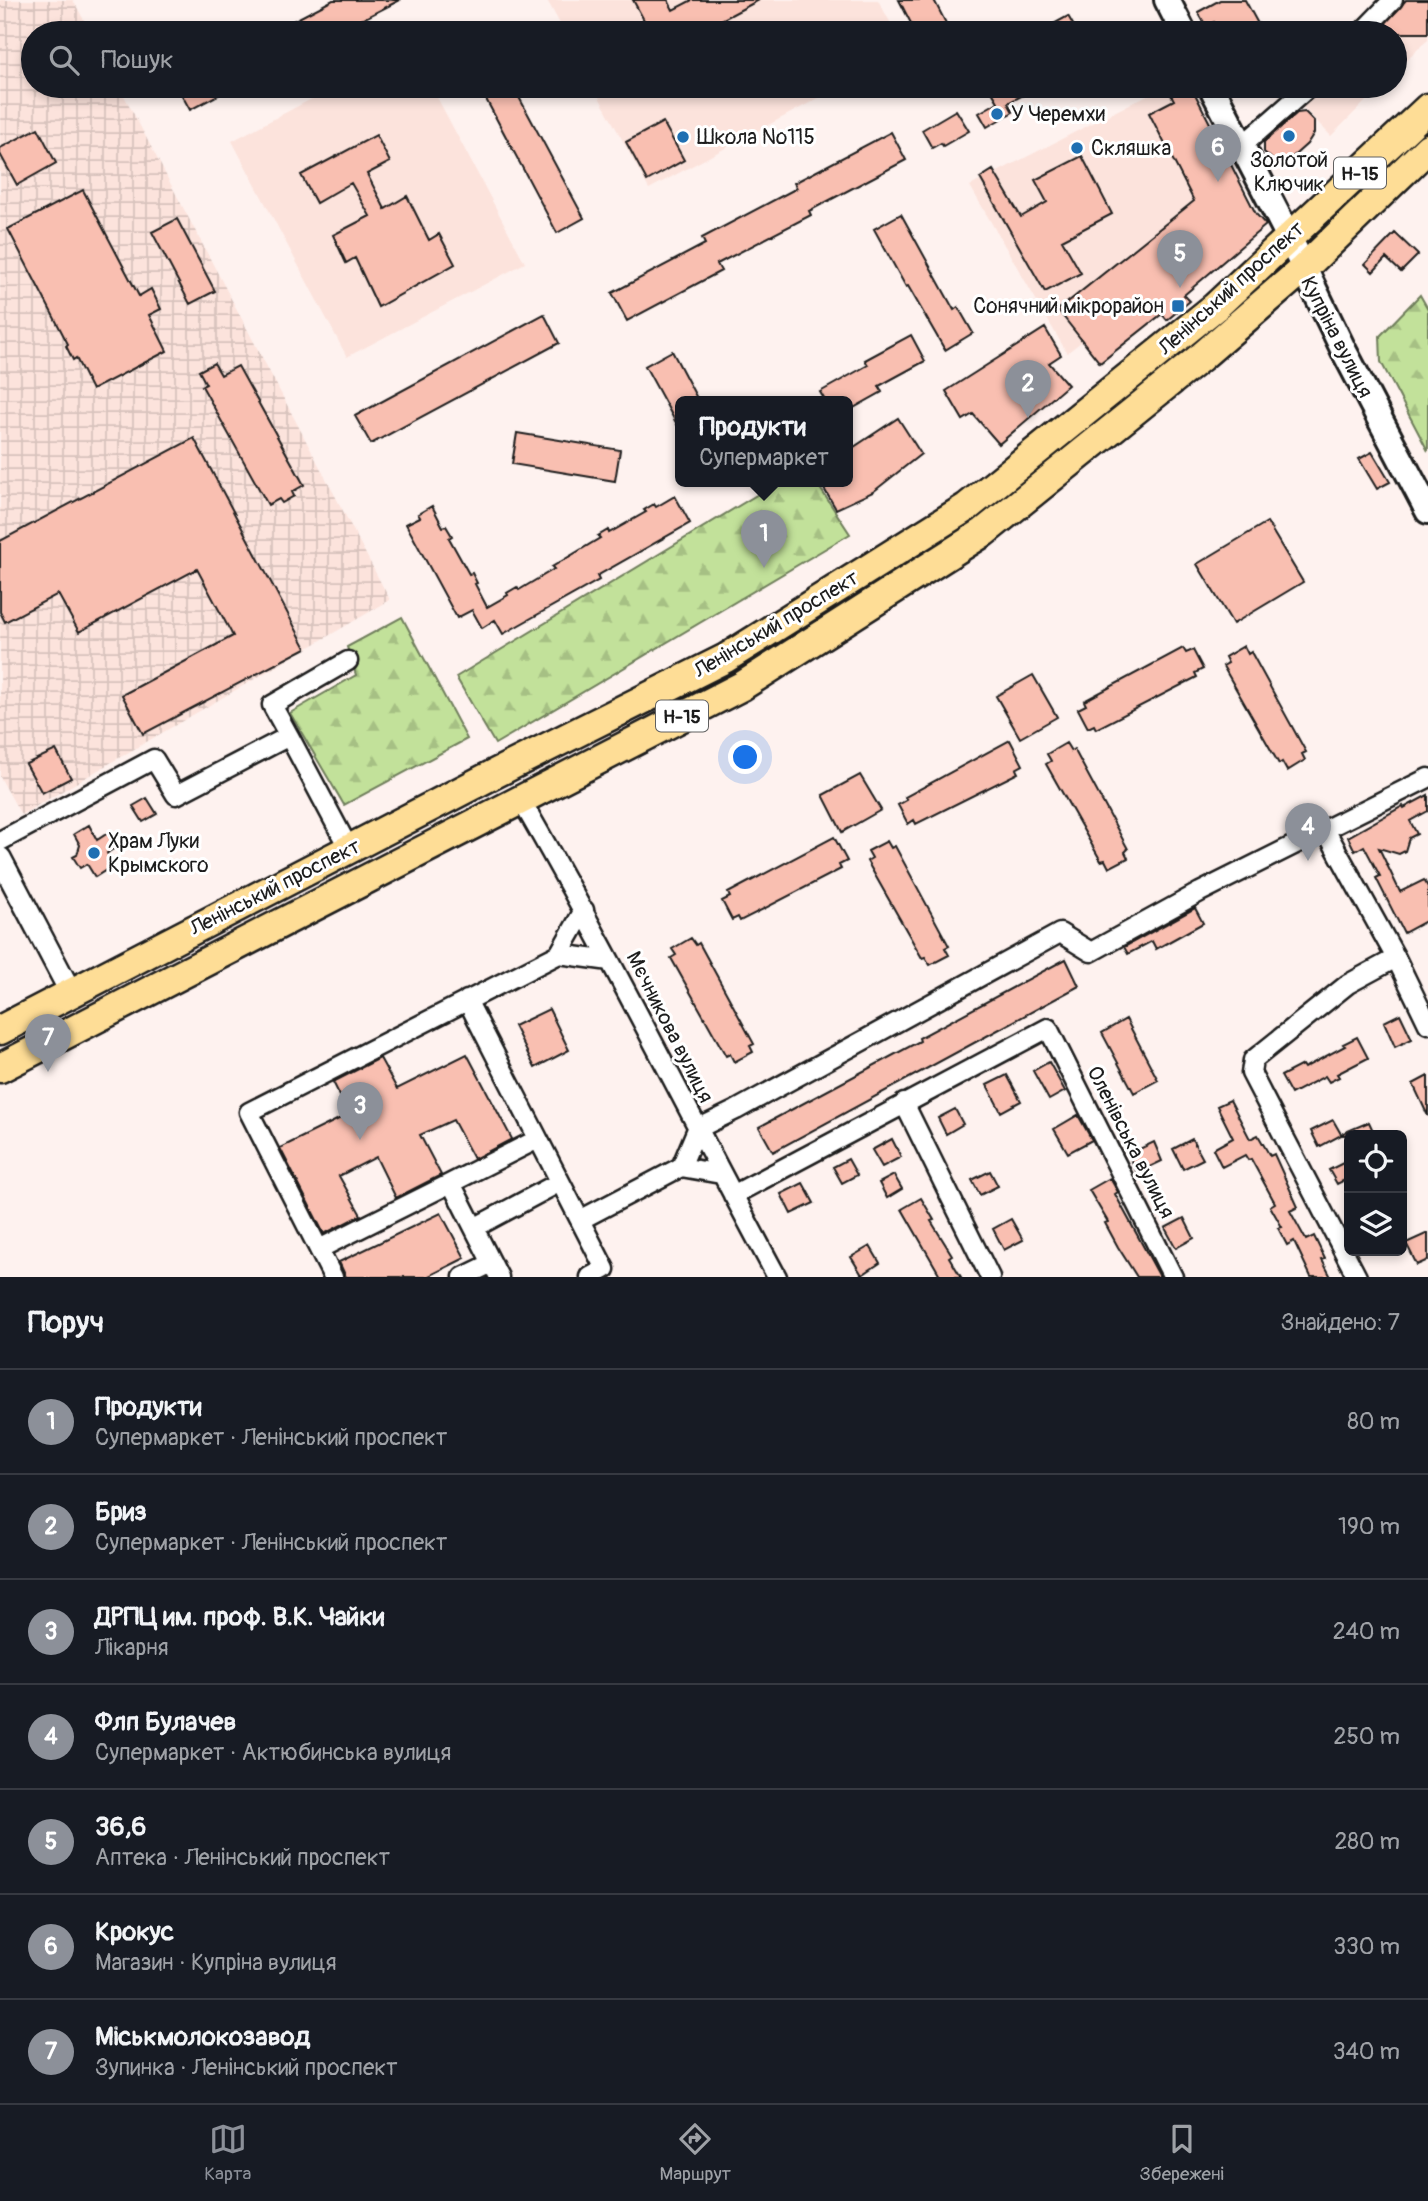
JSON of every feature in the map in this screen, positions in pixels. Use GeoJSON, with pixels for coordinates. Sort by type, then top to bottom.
{"type":"FeatureCollection","features":[{"type":"Feature","properties":{"kind":"main road"},"geometry":{"type":"LineString","coordinates":[[1167,0],[1178,21]]}},
{"type":"Feature","properties":{"kind":"main road","name":"Купріна вулиця"},"geometry":{"type":"LineString","coordinates":[[1218,98],[1428,511]]}},
{"type":"Feature","properties":{"kind":"main road","name":"Ленінський проспект"},"geometry":{"type":"LineString","coordinates":[[0,1030],[496,772],[726,659],[967,508],[1215,307],[1428,107]]}},
{"type":"Feature","properties":{"kind":"main road","name":"Ленінський проспект"},"geometry":{"type":"LineString","coordinates":[[4,1057],[180,975],[741,686],[984,532],[1201,357],[1303,269],[1428,148]]}},
{"type":"Feature","properties":{"kind":"main road"},"geometry":{"type":"LineString","coordinates":[[164,945],[180,975]]}},
{"type":"Feature","properties":{"kind":"street"},"geometry":{"type":"LineString","coordinates":[[1373,21],[1393,0]]}},
{"type":"Feature","properties":{"kind":"street"},"geometry":{"type":"LineString","coordinates":[[1243,145],[1296,98]]}},
{"type":"Feature","properties":{"kind":"street"},"geometry":{"type":"LineString","coordinates":[[348,661],[272,705],[349,849]]}},
{"type":"Feature","properties":{"kind":"street"},"geometry":{"type":"LineString","coordinates":[[0,841],[154,759],[176,795],[289,736]]}},
{"type":"Feature","properties":{"kind":"street"},"geometry":{"type":"LineString","coordinates":[[681,1167],[697,1129],[1060,933],[1091,952],[1200,892],[1427,780]]}},
{"type":"Feature","properties":{"kind":"street","name":"Мєчникова вулиця"},"geometry":{"type":"LineString","coordinates":[[521,800],[584,910],[777,1277]]}},
{"type":"Feature","properties":{"kind":"street"},"geometry":{"type":"LineString","coordinates":[[1326,831],[1396,958],[1428,1024]]}},
{"type":"Feature","properties":{"kind":"street"},"geometry":{"type":"LineString","coordinates":[[0,858],[71,993]]}},
{"type":"Feature","properties":{"kind":"street"},"geometry":{"type":"LineString","coordinates":[[333,1277],[249,1112],[559,954],[584,910]]}},
{"type":"Feature","properties":{"kind":"street"},"geometry":{"type":"LineString","coordinates":[[559,954],[610,961]]}},
{"type":"Feature","properties":{"kind":"street"},"geometry":{"type":"LineString","coordinates":[[1357,1277],[1251,1073],[1253,1060],[1267,1047],[1348,984],[1396,958]]}},
{"type":"Feature","properties":{"kind":"street"},"geometry":{"type":"LineString","coordinates":[[467,1000],[605,1269],[590,1277]]}},
{"type":"Feature","properties":{"kind":"street","name":"Оленівська вулиця"},"geometry":{"type":"LineString","coordinates":[[904,1103],[1048,1028],[1173,1277]]}},
{"type":"Feature","properties":{"kind":"street"},"geometry":{"type":"LineString","coordinates":[[733,1195],[904,1103],[990,1277]]}},
{"type":"Feature","properties":{"kind":"street"},"geometry":{"type":"LineString","coordinates":[[319,1249],[538,1139]]}},
{"type":"Feature","properties":{"kind":"street"},"geometry":{"type":"LineString","coordinates":[[580,1220],[681,1167],[721,1174]]}},
{"type":"Feature","properties":{"kind":"street"},"geometry":{"type":"LineString","coordinates":[[457,1180],[452,1183],[495,1270],[463,1277]]}},
{"type":"Feature","properties":{"kind":"street"},"geometry":{"type":"LineString","coordinates":[[474,1228],[560,1182]]}},
{"type":"Feature","properties":{"kind":"shaded area"},"geometry":{"type":"Polygon","coordinates":[[[0,0],[73,0],[84,21],[21,21],[21,98],[125,98],[390,600],[21,815],[0,777],[0,0]]]}},
{"type":"Feature","properties":{"kind":"shaded area"},"geometry":{"type":"Polygon","coordinates":[[[547,0],[878,0],[889,21],[558,21],[547,0]]]}},
{"type":"Feature","properties":{"kind":"shaded area"},"geometry":{"type":"Polygon","coordinates":[[[1402,0],[1428,0],[1428,39],[1407,60],[1407,21],[1380,21],[1402,0]]]}},
{"type":"Feature","properties":{"kind":"shaded area"},"geometry":{"type":"Polygon","coordinates":[[[313,98],[437,98],[525,263],[347,357],[232,141],[313,98]]]}},
{"type":"Feature","properties":{"kind":"shaded area","name":"Школа №115"},"geometry":{"type":"Polygon","coordinates":[[[600,98],[819,98],[649,189],[600,98]]]}},
{"type":"Feature","properties":{"kind":"shaded area"},"geometry":{"type":"Polygon","coordinates":[[[1142,98],[1185,98],[1244,214],[1067,353],[970,186],[1142,98]]]}},
{"type":"Feature","properties":{"kind":"shaded area"},"geometry":{"type":"Polygon","coordinates":[[[1304,98],[1369,98],[1331,136],[1299,103],[1304,98]]]}},
{"type":"Feature","properties":{"kind":"green space"},"geometry":{"type":"Polygon","coordinates":[[[1420,295],[1428,309],[1428,451],[1381,362],[1380,336],[1420,295]]]}},
{"type":"Feature","properties":{"kind":"green space"},"geometry":{"type":"Polygon","coordinates":[[[770,487],[819,487],[850,534],[495,744],[456,677],[770,487]]]}},
{"type":"Feature","properties":{"kind":"green space"},"geometry":{"type":"Polygon","coordinates":[[[402,617],[467,739],[344,805],[290,713],[356,675],[347,647],[402,617]]]}},
{"type":"Feature","properties":{"kind":"building"},"geometry":{"type":"Polygon","coordinates":[[[333,0],[400,0],[359,21],[293,21],[333,0]]]}},
{"type":"Feature","properties":{"kind":"building"},"geometry":{"type":"Polygon","coordinates":[[[633,0],[668,0],[673,10],[692,0],[759,0],[720,21],[644,21],[633,0]]]}},
{"type":"Feature","properties":{"kind":"building"},"geometry":{"type":"Polygon","coordinates":[[[899,0],[934,0],[945,21],[910,21],[899,0]]]}},
{"type":"Feature","properties":{"kind":"building"},"geometry":{"type":"Polygon","coordinates":[[[1220,0],[1245,0],[1256,21],[1203,21],[1198,12],[1220,0]]]}},
{"type":"Feature","properties":{"kind":"building"},"geometry":{"type":"Polygon","coordinates":[[[1406,0],[1428,0],[1428,33],[1407,33],[1407,21],[1388,21],[1406,0]]]}},
{"type":"Feature","properties":{"kind":"building"},"geometry":{"type":"Polygon","coordinates":[[[184,98],[212,98],[190,110],[184,98]]]}},
{"type":"Feature","properties":{"kind":"building"},"geometry":{"type":"Polygon","coordinates":[[[485,98],[519,98],[584,218],[557,233],[485,98]]]}},
{"type":"Feature","properties":{"kind":"building"},"geometry":{"type":"Polygon","coordinates":[[[996,98],[1017,98],[1008,103],[1013,112],[987,127],[979,113],[998,102],[996,98]]]}},
{"type":"Feature","properties":{"kind":"building"},"geometry":{"type":"Polygon","coordinates":[[[1173,98],[1197,98],[1256,214],[1266,225],[1184,295],[1190,301],[1167,320],[1162,314],[1100,363],[1058,310],[1194,201],[1149,113],[1174,100],[1173,98]]]}},
{"type":"Feature","properties":{"kind":"building"},"geometry":{"type":"Polygon","coordinates":[[[956,110],[969,131],[943,146],[941,143],[932,148],[922,130],[956,110]]]}},
{"type":"Feature","properties":{"kind":"building","name":"Золотой Ключик"},"geometry":{"type":"Polygon","coordinates":[[[1305,112],[1314,121],[1314,133],[1307,144],[1287,162],[1276,163],[1264,152],[1264,142],[1297,113],[1305,112]]]}},
{"type":"Feature","properties":{"kind":"building"},"geometry":{"type":"Polygon","coordinates":[[[663,122],[684,160],[647,181],[626,142],[663,122]]]}},
{"type":"Feature","properties":{"kind":"building"},"geometry":{"type":"Polygon","coordinates":[[[38,128],[56,163],[17,185],[0,154],[0,148],[38,128]]]}},
{"type":"Feature","properties":{"kind":"building"},"geometry":{"type":"Polygon","coordinates":[[[891,132],[906,160],[809,211],[811,215],[717,264],[721,271],[627,321],[612,293],[705,244],[702,238],[797,188],[794,183],[891,132]]]}},
{"type":"Feature","properties":{"kind":"building"},"geometry":{"type":"Polygon","coordinates":[[[376,135],[390,162],[367,174],[385,209],[407,196],[429,240],[439,234],[455,264],[378,307],[355,258],[346,263],[333,235],[370,216],[351,183],[316,203],[301,175],[376,135]]]}},
{"type":"Feature","properties":{"kind":"building"},"geometry":{"type":"Polygon","coordinates":[[[1082,156],[1112,214],[1062,240],[1081,273],[1045,292],[980,178],[993,170],[1021,217],[1047,202],[1035,180],[1082,156]]]}},
{"type":"Feature","properties":{"kind":"building"},"geometry":{"type":"Polygon","coordinates":[[[83,190],[139,296],[151,289],[161,309],[149,315],[167,351],[92,390],[76,358],[73,360],[66,346],[68,344],[8,229],[83,190]]]}},
{"type":"Feature","properties":{"kind":"building"},"geometry":{"type":"Polygon","coordinates":[[[901,214],[954,310],[958,307],[973,333],[945,350],[874,229],[901,214]]]}},
{"type":"Feature","properties":{"kind":"building"},"geometry":{"type":"Polygon","coordinates":[[[177,219],[215,291],[190,304],[152,232],[177,219]]]}},
{"type":"Feature","properties":{"kind":"building"},"geometry":{"type":"Polygon","coordinates":[[[1395,233],[1418,255],[1401,272],[1386,258],[1373,272],[1365,264],[1395,233]]]}},
{"type":"Feature","properties":{"kind":"building"},"geometry":{"type":"Polygon","coordinates":[[[544,314],[559,343],[371,444],[355,416],[544,314]]]}},
{"type":"Feature","properties":{"kind":"building"},"geometry":{"type":"Polygon","coordinates":[[[1045,328],[1061,355],[1049,363],[1068,385],[999,444],[973,414],[963,420],[946,391],[1045,328]]]}},
{"type":"Feature","properties":{"kind":"building"},"geometry":{"type":"Polygon","coordinates":[[[911,335],[925,361],[879,386],[882,392],[853,408],[853,396],[822,396],[820,392],[868,365],[865,360],[911,335]]]}},
{"type":"Feature","properties":{"kind":"building"},"geometry":{"type":"Polygon","coordinates":[[[672,351],[696,396],[675,396],[675,421],[645,366],[672,351]]]}},
{"type":"Feature","properties":{"kind":"building"},"geometry":{"type":"Polygon","coordinates":[[[214,363],[221,375],[238,366],[304,485],[292,492],[294,496],[282,503],[279,499],[268,505],[202,386],[206,384],[199,371],[214,363]]]}},
{"type":"Feature","properties":{"kind":"building"},"geometry":{"type":"Polygon","coordinates":[[[898,418],[921,454],[873,492],[836,509],[823,487],[853,487],[853,448],[898,418]]]}},
{"type":"Feature","properties":{"kind":"building"},"geometry":{"type":"Polygon","coordinates":[[[517,433],[620,450],[615,481],[512,464],[517,433]]]}},
{"type":"Feature","properties":{"kind":"building"},"geometry":{"type":"Polygon","coordinates":[[[194,438],[306,648],[143,734],[122,695],[233,636],[197,569],[79,632],[58,594],[5,622],[0,612],[0,541],[194,438]]]}},
{"type":"Feature","properties":{"kind":"building"},"geometry":{"type":"Polygon","coordinates":[[[1372,452],[1390,482],[1377,489],[1359,459],[1372,452]]]}},
{"type":"Feature","properties":{"kind":"building"},"geometry":{"type":"Polygon","coordinates":[[[675,496],[690,523],[597,576],[599,580],[503,634],[495,620],[482,628],[472,610],[457,618],[406,524],[420,517],[418,514],[432,506],[443,527],[446,526],[452,536],[449,538],[469,574],[472,573],[487,607],[517,587],[519,590],[554,569],[552,567],[600,538],[598,536],[608,530],[609,533],[646,512],[644,510],[654,504],[656,507],[675,496]]]}},
{"type":"Feature","properties":{"kind":"building"},"geometry":{"type":"Polygon","coordinates":[[[1267,522],[1303,582],[1233,624],[1197,564],[1267,522]]]}},
{"type":"Feature","properties":{"kind":"building"},"geometry":{"type":"Polygon","coordinates":[[[1244,646],[1248,654],[1251,652],[1306,752],[1302,754],[1305,760],[1287,771],[1282,762],[1279,764],[1223,666],[1228,663],[1225,657],[1244,646]]]}},
{"type":"Feature","properties":{"kind":"building"},"geometry":{"type":"Polygon","coordinates":[[[1183,648],[1186,653],[1193,650],[1203,669],[1195,673],[1197,677],[1096,729],[1094,725],[1088,728],[1078,709],[1086,705],[1084,701],[1183,648]]]}},
{"type":"Feature","properties":{"kind":"building"},"geometry":{"type":"Polygon","coordinates":[[[1033,675],[1057,717],[1020,738],[996,696],[1033,675]]]}},
{"type":"Feature","properties":{"kind":"building"},"geometry":{"type":"Polygon","coordinates":[[[1010,740],[1023,765],[1016,769],[1018,773],[916,824],[914,820],[908,824],[898,805],[907,800],[905,797],[1010,740]]]}},
{"type":"Feature","properties":{"kind":"building"},"geometry":{"type":"Polygon","coordinates":[[[1066,743],[1071,751],[1074,749],[1128,849],[1125,852],[1128,858],[1109,868],[1105,860],[1101,861],[1046,764],[1051,761],[1047,754],[1066,743]]]}},
{"type":"Feature","properties":{"kind":"building"},"geometry":{"type":"Polygon","coordinates":[[[56,750],[71,778],[42,793],[26,764],[56,750]]]}},
{"type":"Feature","properties":{"kind":"building"},"geometry":{"type":"Polygon","coordinates":[[[860,775],[881,810],[842,832],[823,795],[860,775]]]}},
{"type":"Feature","properties":{"kind":"building"},"geometry":{"type":"Polygon","coordinates":[[[1428,795],[1428,811],[1410,821],[1417,834],[1409,838],[1405,851],[1399,854],[1379,848],[1400,892],[1424,880],[1428,887],[1428,920],[1404,933],[1376,878],[1380,876],[1364,846],[1355,851],[1348,837],[1428,795]]]}},
{"type":"Feature","properties":{"kind":"building"},"geometry":{"type":"Polygon","coordinates":[[[147,798],[157,814],[143,822],[133,806],[147,798]]]}},
{"type":"Feature","properties":{"kind":"building","name":"Храм Луки Крымского"},"geometry":{"type":"Polygon","coordinates":[[[89,825],[97,840],[108,833],[117,847],[107,853],[114,865],[95,877],[87,864],[80,868],[73,857],[77,855],[80,845],[74,834],[89,825]]]}},
{"type":"Feature","properties":{"kind":"building"},"geometry":{"type":"Polygon","coordinates":[[[834,837],[847,861],[839,865],[841,869],[740,921],[738,917],[732,920],[722,901],[730,897],[728,893],[834,837]]]}},
{"type":"Feature","properties":{"kind":"building"},"geometry":{"type":"Polygon","coordinates":[[[887,841],[891,848],[895,846],[949,946],[945,948],[949,955],[930,965],[925,957],[922,958],[867,861],[872,858],[868,851],[887,841]]]}},
{"type":"Feature","properties":{"kind":"building"},"geometry":{"type":"Polygon","coordinates":[[[1195,908],[1203,923],[1156,949],[1152,941],[1128,954],[1124,947],[1195,908]]]}},
{"type":"Feature","properties":{"kind":"building"},"geometry":{"type":"Polygon","coordinates":[[[691,938],[696,945],[699,943],[754,1044],[750,1046],[753,1052],[734,1062],[730,1054],[726,1056],[671,958],[676,955],[672,949],[691,938]]]}},
{"type":"Feature","properties":{"kind":"building"},"geometry":{"type":"Polygon","coordinates":[[[1066,959],[1079,986],[773,1152],[759,1127],[1066,959]]]}},
{"type":"Feature","properties":{"kind":"building"},"geometry":{"type":"Polygon","coordinates":[[[549,1009],[569,1050],[535,1068],[514,1026],[549,1009]]]}},
{"type":"Feature","properties":{"kind":"building"},"geometry":{"type":"Polygon","coordinates":[[[1400,1014],[1412,1039],[1395,1047],[1384,1022],[1400,1014]]]}},
{"type":"Feature","properties":{"kind":"building"},"geometry":{"type":"Polygon","coordinates":[[[1126,1019],[1158,1080],[1134,1093],[1102,1033],[1126,1019]]]}},
{"type":"Feature","properties":{"kind":"building"},"geometry":{"type":"Polygon","coordinates":[[[1357,1037],[1368,1058],[1337,1074],[1339,1077],[1329,1082],[1325,1076],[1291,1094],[1281,1076],[1302,1065],[1304,1068],[1357,1037]]]}},
{"type":"Feature","properties":{"kind":"building"},"geometry":{"type":"Polygon","coordinates":[[[467,1054],[512,1139],[474,1159],[453,1120],[420,1135],[441,1175],[396,1198],[376,1157],[339,1176],[361,1215],[324,1234],[280,1148],[349,1114],[333,1082],[380,1058],[397,1089],[467,1054]]]}},
{"type":"Feature","properties":{"kind":"building"},"geometry":{"type":"Polygon","coordinates":[[[1049,1062],[1065,1091],[1049,1100],[1033,1071],[1049,1062]]]}},
{"type":"Feature","properties":{"kind":"building"},"geometry":{"type":"Polygon","coordinates":[[[1007,1075],[1021,1101],[1001,1112],[987,1085],[1007,1075]]]}},
{"type":"Feature","properties":{"kind":"building"},"geometry":{"type":"Polygon","coordinates":[[[1428,1076],[1428,1116],[1413,1084],[1428,1076]]]}},
{"type":"Feature","properties":{"kind":"building"},"geometry":{"type":"Polygon","coordinates":[[[1230,1100],[1250,1139],[1258,1135],[1270,1156],[1274,1154],[1298,1207],[1290,1211],[1306,1240],[1314,1236],[1331,1277],[1311,1277],[1294,1241],[1287,1245],[1278,1228],[1282,1227],[1270,1206],[1275,1203],[1251,1159],[1248,1160],[1245,1155],[1222,1167],[1213,1149],[1233,1138],[1217,1106],[1230,1100]]]}},
{"type":"Feature","properties":{"kind":"building"},"geometry":{"type":"Polygon","coordinates":[[[955,1109],[963,1124],[946,1134],[938,1118],[955,1109]]]}},
{"type":"Feature","properties":{"kind":"building"},"geometry":{"type":"Polygon","coordinates":[[[1078,1115],[1092,1140],[1068,1153],[1054,1129],[1078,1115]]]}},
{"type":"Feature","properties":{"kind":"building"},"geometry":{"type":"Polygon","coordinates":[[[1333,1120],[1344,1135],[1319,1147],[1311,1131],[1333,1120]]]}},
{"type":"Feature","properties":{"kind":"building"},"geometry":{"type":"Polygon","coordinates":[[[1369,1122],[1373,1130],[1350,1130],[1369,1122]]]}},
{"type":"Feature","properties":{"kind":"building"},"geometry":{"type":"Polygon","coordinates":[[[892,1139],[901,1157],[882,1167],[872,1150],[892,1139]]]}},
{"type":"Feature","properties":{"kind":"building"},"geometry":{"type":"Polygon","coordinates":[[[1192,1139],[1203,1159],[1183,1169],[1173,1149],[1192,1139]]]}},
{"type":"Feature","properties":{"kind":"building"},"geometry":{"type":"Polygon","coordinates":[[[1154,1142],[1162,1161],[1137,1173],[1129,1154],[1154,1142]]]}},
{"type":"Feature","properties":{"kind":"building"},"geometry":{"type":"Polygon","coordinates":[[[848,1159],[857,1175],[842,1183],[833,1167],[848,1159]]]}},
{"type":"Feature","properties":{"kind":"building"},"geometry":{"type":"Polygon","coordinates":[[[1344,1162],[1344,1180],[1337,1184],[1329,1170],[1344,1162]]]}},
{"type":"Feature","properties":{"kind":"building"},"geometry":{"type":"Polygon","coordinates":[[[990,1171],[998,1186],[980,1195],[972,1180],[990,1171]]]}},
{"type":"Feature","properties":{"kind":"building"},"geometry":{"type":"Polygon","coordinates":[[[894,1175],[902,1189],[887,1198],[879,1183],[894,1175]]]}},
{"type":"Feature","properties":{"kind":"building"},"geometry":{"type":"Polygon","coordinates":[[[1110,1178],[1118,1192],[1115,1194],[1160,1277],[1137,1277],[1105,1223],[1108,1222],[1089,1190],[1110,1178]]]}},
{"type":"Feature","properties":{"kind":"building"},"geometry":{"type":"Polygon","coordinates":[[[803,1183],[814,1203],[791,1214],[781,1194],[803,1183]]]}},
{"type":"Feature","properties":{"kind":"building"},"geometry":{"type":"Polygon","coordinates":[[[921,1198],[961,1277],[941,1277],[902,1209],[921,1198]]]}},
{"type":"Feature","properties":{"kind":"building"},"geometry":{"type":"Polygon","coordinates":[[[441,1213],[465,1258],[427,1277],[346,1277],[339,1262],[441,1213]]]}},
{"type":"Feature","properties":{"kind":"building"},"geometry":{"type":"Polygon","coordinates":[[[1184,1218],[1194,1238],[1176,1248],[1165,1228],[1184,1218]]]}},
{"type":"Feature","properties":{"kind":"building"},"geometry":{"type":"Polygon","coordinates":[[[1011,1219],[1023,1240],[1004,1250],[993,1229],[1011,1219]]]}},
{"type":"Feature","properties":{"kind":"building"},"geometry":{"type":"Polygon","coordinates":[[[1428,1233],[1428,1260],[1417,1265],[1407,1243],[1428,1233]]]}},
{"type":"Feature","properties":{"kind":"building"},"geometry":{"type":"Polygon","coordinates":[[[870,1246],[880,1263],[862,1275],[851,1257],[870,1246]]]}},
{"type":"Feature","properties":{"kind":"place","name":"У Черемхи"},"geometry":{"type":"Point","coordinates":[997,114]}},
{"type":"Feature","properties":{"kind":"place","name":"Золотой Ключик"},"geometry":{"type":"Point","coordinates":[1289,136]}},
{"type":"Feature","properties":{"kind":"place","name":"Школа №115"},"geometry":{"type":"Point","coordinates":[683,137]}},
{"type":"Feature","properties":{"kind":"place","name":"Скляшка"},"geometry":{"type":"Point","coordinates":[1077,148]}},
{"type":"Feature","properties":{"kind":"place","name":"Крокус"},"geometry":{"type":"Point","coordinates":[1218,182]}},
{"type":"Feature","properties":{"kind":"place","name":"36,6"},"geometry":{"type":"Point","coordinates":[1180,288]}},
{"type":"Feature","properties":{"kind":"place","name":"Сонячний мікрорайон"},"geometry":{"type":"Point","coordinates":[1178,306]}},
{"type":"Feature","properties":{"kind":"place","name":"Бриз"},"geometry":{"type":"Point","coordinates":[1028,418]}},
{"type":"Feature","properties":{"kind":"place","name":"Продукти"},"geometry":{"type":"Point","coordinates":[764,568]}},
{"type":"Feature","properties":{"kind":"place","name":"Храм Луки Крымского"},"geometry":{"type":"Point","coordinates":[94,853]}},
{"type":"Feature","properties":{"kind":"place","name":"Флп Булачев"},"geometry":{"type":"Point","coordinates":[1308,861]}},
{"type":"Feature","properties":{"kind":"place","name":"Міськмолокозавод"},"geometry":{"type":"Point","coordinates":[48,1072]}},
{"type":"Feature","properties":{"kind":"place","name":"ДРПЦ им. проф. В.К. Чайки"},"geometry":{"type":"Point","coordinates":[360,1140]}}]}
